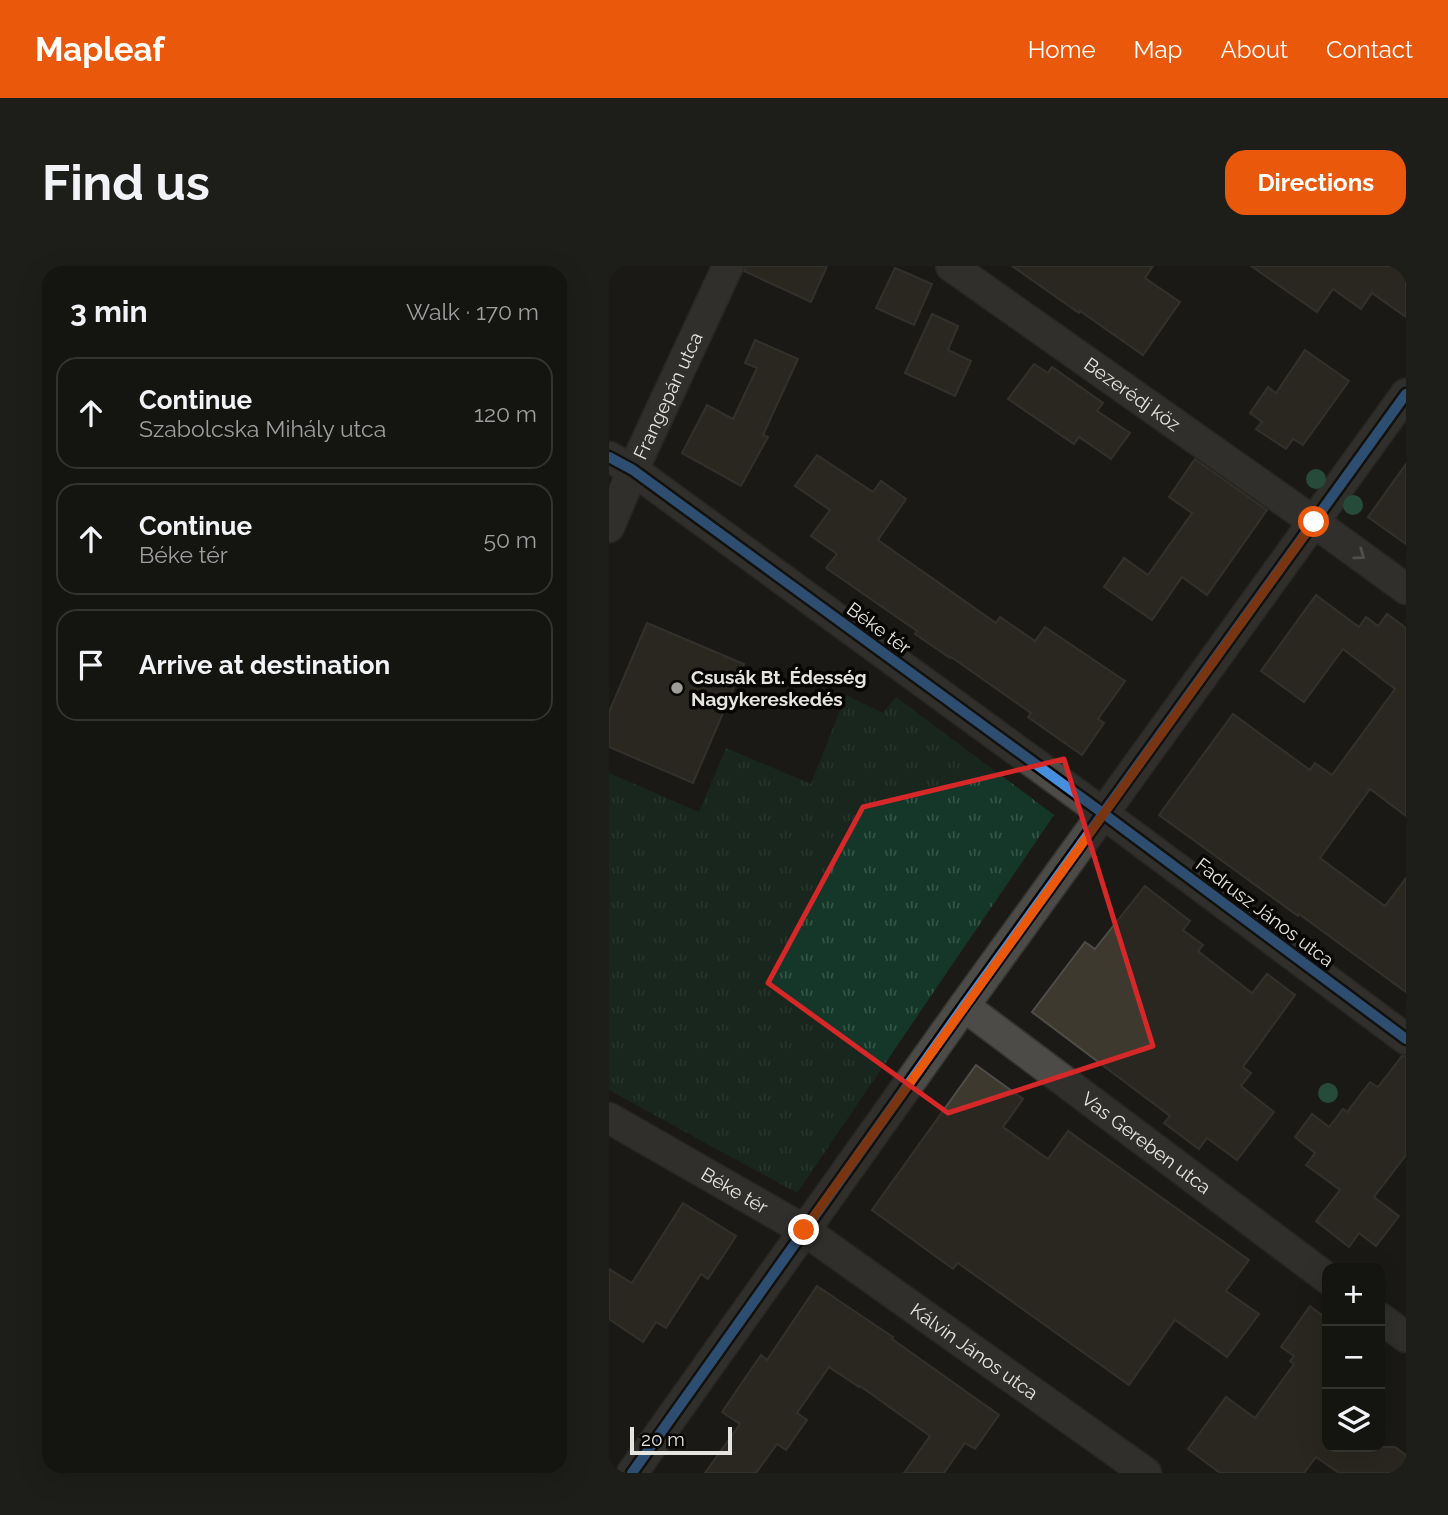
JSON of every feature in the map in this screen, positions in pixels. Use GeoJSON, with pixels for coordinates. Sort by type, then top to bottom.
{"type":"FeatureCollection","features":[{"type":"Feature","properties":{"kind":"street","name":"Frangepán utca"},"geometry":{"type":"LineString","coordinates":[[609,527],[621,464],[729,266]]}},
{"type":"Feature","properties":{"kind":"street","name":"Bezerédj köz"},"geometry":{"type":"LineString","coordinates":[[951,266],[1406,589]]}},
{"type":"Feature","properties":{"kind":"street"},"geometry":{"type":"LineString","coordinates":[[632,1473],[964,1006],[1406,394]]}},
{"type":"Feature","properties":{"kind":"street","name":"Béke tér"},"geometry":{"type":"LineString","coordinates":[[621,464],[1104,814]]}},
{"type":"Feature","properties":{"kind":"street","name":"Fadrusz János utca"},"geometry":{"type":"LineString","coordinates":[[1104,814],[1406,1039]]}},
{"type":"Feature","properties":{"kind":"street","name":"Vas Gereben utca"},"geometry":{"type":"LineString","coordinates":[[964,1006],[1322,1274]]}},
{"type":"Feature","properties":{"kind":"street","name":"Béke tér"},"geometry":{"type":"LineString","coordinates":[[609,1118],[804,1230]]}},
{"type":"Feature","properties":{"kind":"street","name":"Kálvin János utca"},"geometry":{"type":"LineString","coordinates":[[804,1230],[1146,1473]]}},
{"type":"Feature","properties":{"kind":"street"},"geometry":{"type":"LineString","coordinates":[[1385,1322],[1406,1337]]}},
{"type":"Feature","properties":{"kind":"highlighted area"},"geometry":{"type":"Polygon","coordinates":[[[1064,759],[1153,1046],[948,1113],[768,983],[863,807],[1064,759]]]}},
{"type":"Feature","properties":{"kind":"green space"},"geometry":{"type":"Polygon","coordinates":[[[846,695],[883,713],[896,697],[1054,815],[797,1193],[609,1090],[609,773],[699,812],[726,748],[811,784],[846,695]]]}},
{"type":"Feature","properties":{"kind":"building"},"geometry":{"type":"Polygon","coordinates":[[[745,266],[827,266],[811,302],[744,271],[745,266]]]}},
{"type":"Feature","properties":{"kind":"building"},"geometry":{"type":"Polygon","coordinates":[[[1012,266],[1153,266],[1145,278],[1180,302],[1143,355],[1012,266]]]}},
{"type":"Feature","properties":{"kind":"building"},"geometry":{"type":"Polygon","coordinates":[[[1251,266],[1406,266],[1406,317],[1372,293],[1361,309],[1333,289],[1317,312],[1251,266]]]}},
{"type":"Feature","properties":{"kind":"building"},"geometry":{"type":"Polygon","coordinates":[[[895,268],[932,284],[914,325],[876,308],[895,268]]]}},
{"type":"Feature","properties":{"kind":"building"},"geometry":{"type":"Polygon","coordinates":[[[932,314],[958,326],[948,350],[971,361],[955,396],[905,373],[932,314]]]}},
{"type":"Feature","properties":{"kind":"building"},"geometry":{"type":"Polygon","coordinates":[[[755,340],[798,359],[763,435],[768,437],[741,486],[682,453],[707,405],[733,419],[757,368],[745,363],[755,340]]]}},
{"type":"Feature","properties":{"kind":"building"},"geometry":{"type":"Polygon","coordinates":[[[1305,350],[1349,381],[1303,445],[1293,439],[1286,449],[1256,429],[1262,422],[1250,413],[1268,387],[1276,393],[1305,350]]]}},
{"type":"Feature","properties":{"kind":"building"},"geometry":{"type":"Polygon","coordinates":[[[1034,364],[1048,373],[1052,367],[1103,403],[1097,411],[1130,433],[1111,459],[1079,437],[1074,444],[1008,399],[1034,364]]]}},
{"type":"Feature","properties":{"kind":"building"},"geometry":{"type":"Polygon","coordinates":[[[817,455],[873,492],[881,481],[906,499],[878,540],[996,623],[1000,617],[1035,641],[1045,627],[1125,681],[1098,719],[1104,723],[1082,755],[1028,717],[1031,713],[915,634],[917,631],[826,568],[837,554],[811,536],[830,510],[795,486],[817,455]]]}},
{"type":"Feature","properties":{"kind":"building"},"geometry":{"type":"Polygon","coordinates":[[[1195,459],[1267,510],[1207,595],[1182,577],[1152,620],[1104,587],[1124,558],[1148,575],[1192,513],[1169,497],[1195,459]]]}},
{"type":"Feature","properties":{"kind":"building"},"geometry":{"type":"Polygon","coordinates":[[[1406,464],[1406,544],[1368,517],[1406,464]]]}},
{"type":"Feature","properties":{"kind":"building"},"geometry":{"type":"Polygon","coordinates":[[[1316,595],[1359,627],[1366,617],[1378,626],[1387,614],[1406,628],[1406,816],[1370,789],[1320,858],[1385,906],[1406,878],[1406,992],[1159,815],[1233,714],[1310,770],[1315,763],[1332,775],[1395,689],[1343,649],[1304,702],[1261,671],[1316,595]]]}},
{"type":"Feature","properties":{"kind":"building","name":"Csusák Bt. Édesség Nagykereskedés"},"geometry":{"type":"Polygon","coordinates":[[[647,623],[744,664],[693,783],[609,747],[609,712],[647,623]]]}},
{"type":"Feature","properties":{"kind":"building"},"geometry":{"type":"Polygon","coordinates":[[[1145,886],[1190,921],[1183,930],[1203,945],[1198,951],[1252,993],[1267,974],[1295,995],[1243,1067],[1251,1073],[1241,1086],[1274,1112],[1237,1160],[1207,1138],[1199,1149],[1164,1123],[1170,1116],[1032,1012],[1085,942],[1095,949],[1145,886]]]}},
{"type":"Feature","properties":{"kind":"building"},"geometry":{"type":"Polygon","coordinates":[[[1402,1056],[1406,1056],[1406,1155],[1374,1197],[1399,1216],[1376,1246],[1359,1233],[1349,1247],[1316,1221],[1340,1190],[1306,1165],[1315,1153],[1295,1137],[1312,1114],[1329,1127],[1343,1109],[1347,1112],[1370,1082],[1378,1087],[1402,1056]]]}},
{"type":"Feature","properties":{"kind":"building"},"geometry":{"type":"Polygon","coordinates":[[[976,1065],[1023,1099],[1003,1127],[1048,1159],[1068,1131],[1249,1260],[1226,1291],[1259,1314],[1227,1357],[1175,1320],[1129,1385],[958,1263],[953,1269],[872,1210],[976,1065]]]}},
{"type":"Feature","properties":{"kind":"building"},"geometry":{"type":"Polygon","coordinates":[[[683,1203],[736,1236],[708,1279],[701,1274],[666,1328],[656,1322],[643,1342],[609,1319],[609,1269],[632,1283],[683,1203]]]}},
{"type":"Feature","properties":{"kind":"building"},"geometry":{"type":"Polygon","coordinates":[[[817,1286],[893,1337],[892,1339],[999,1415],[975,1449],[965,1443],[944,1473],[904,1473],[930,1436],[829,1367],[797,1413],[807,1420],[786,1450],[777,1444],[756,1473],[705,1473],[740,1424],[722,1412],[761,1355],[767,1360],[817,1286]]]}},
{"type":"Feature","properties":{"kind":"building"},"geometry":{"type":"Polygon","coordinates":[[[1310,1306],[1322,1315],[1322,1452],[1385,1452],[1385,1447],[1395,1447],[1406,1455],[1406,1473],[1339,1473],[1316,1457],[1304,1473],[1220,1473],[1188,1449],[1226,1397],[1255,1418],[1294,1364],[1290,1361],[1294,1356],[1281,1347],[1310,1306]]]}},
{"type":"Feature","properties":{"kind":"cycle path"},"geometry":{"type":"LineString","coordinates":[[632,1473],[964,1006],[1406,394]]}},
{"type":"Feature","properties":{"kind":"cycle path"},"geometry":{"type":"LineString","coordinates":[[609,457],[633,470],[1104,814],[1406,1039]]}},
{"type":"Feature","properties":{"kind":"place","name":"Csusák Bt. Édesség Nagykereskedés"},"geometry":{"type":"Point","coordinates":[677,688]}},
{"type":"Feature","properties":{"kind":"route"},"geometry":{"type":"LineString","coordinates":[[804,1230],[1314,522]]}}]}
